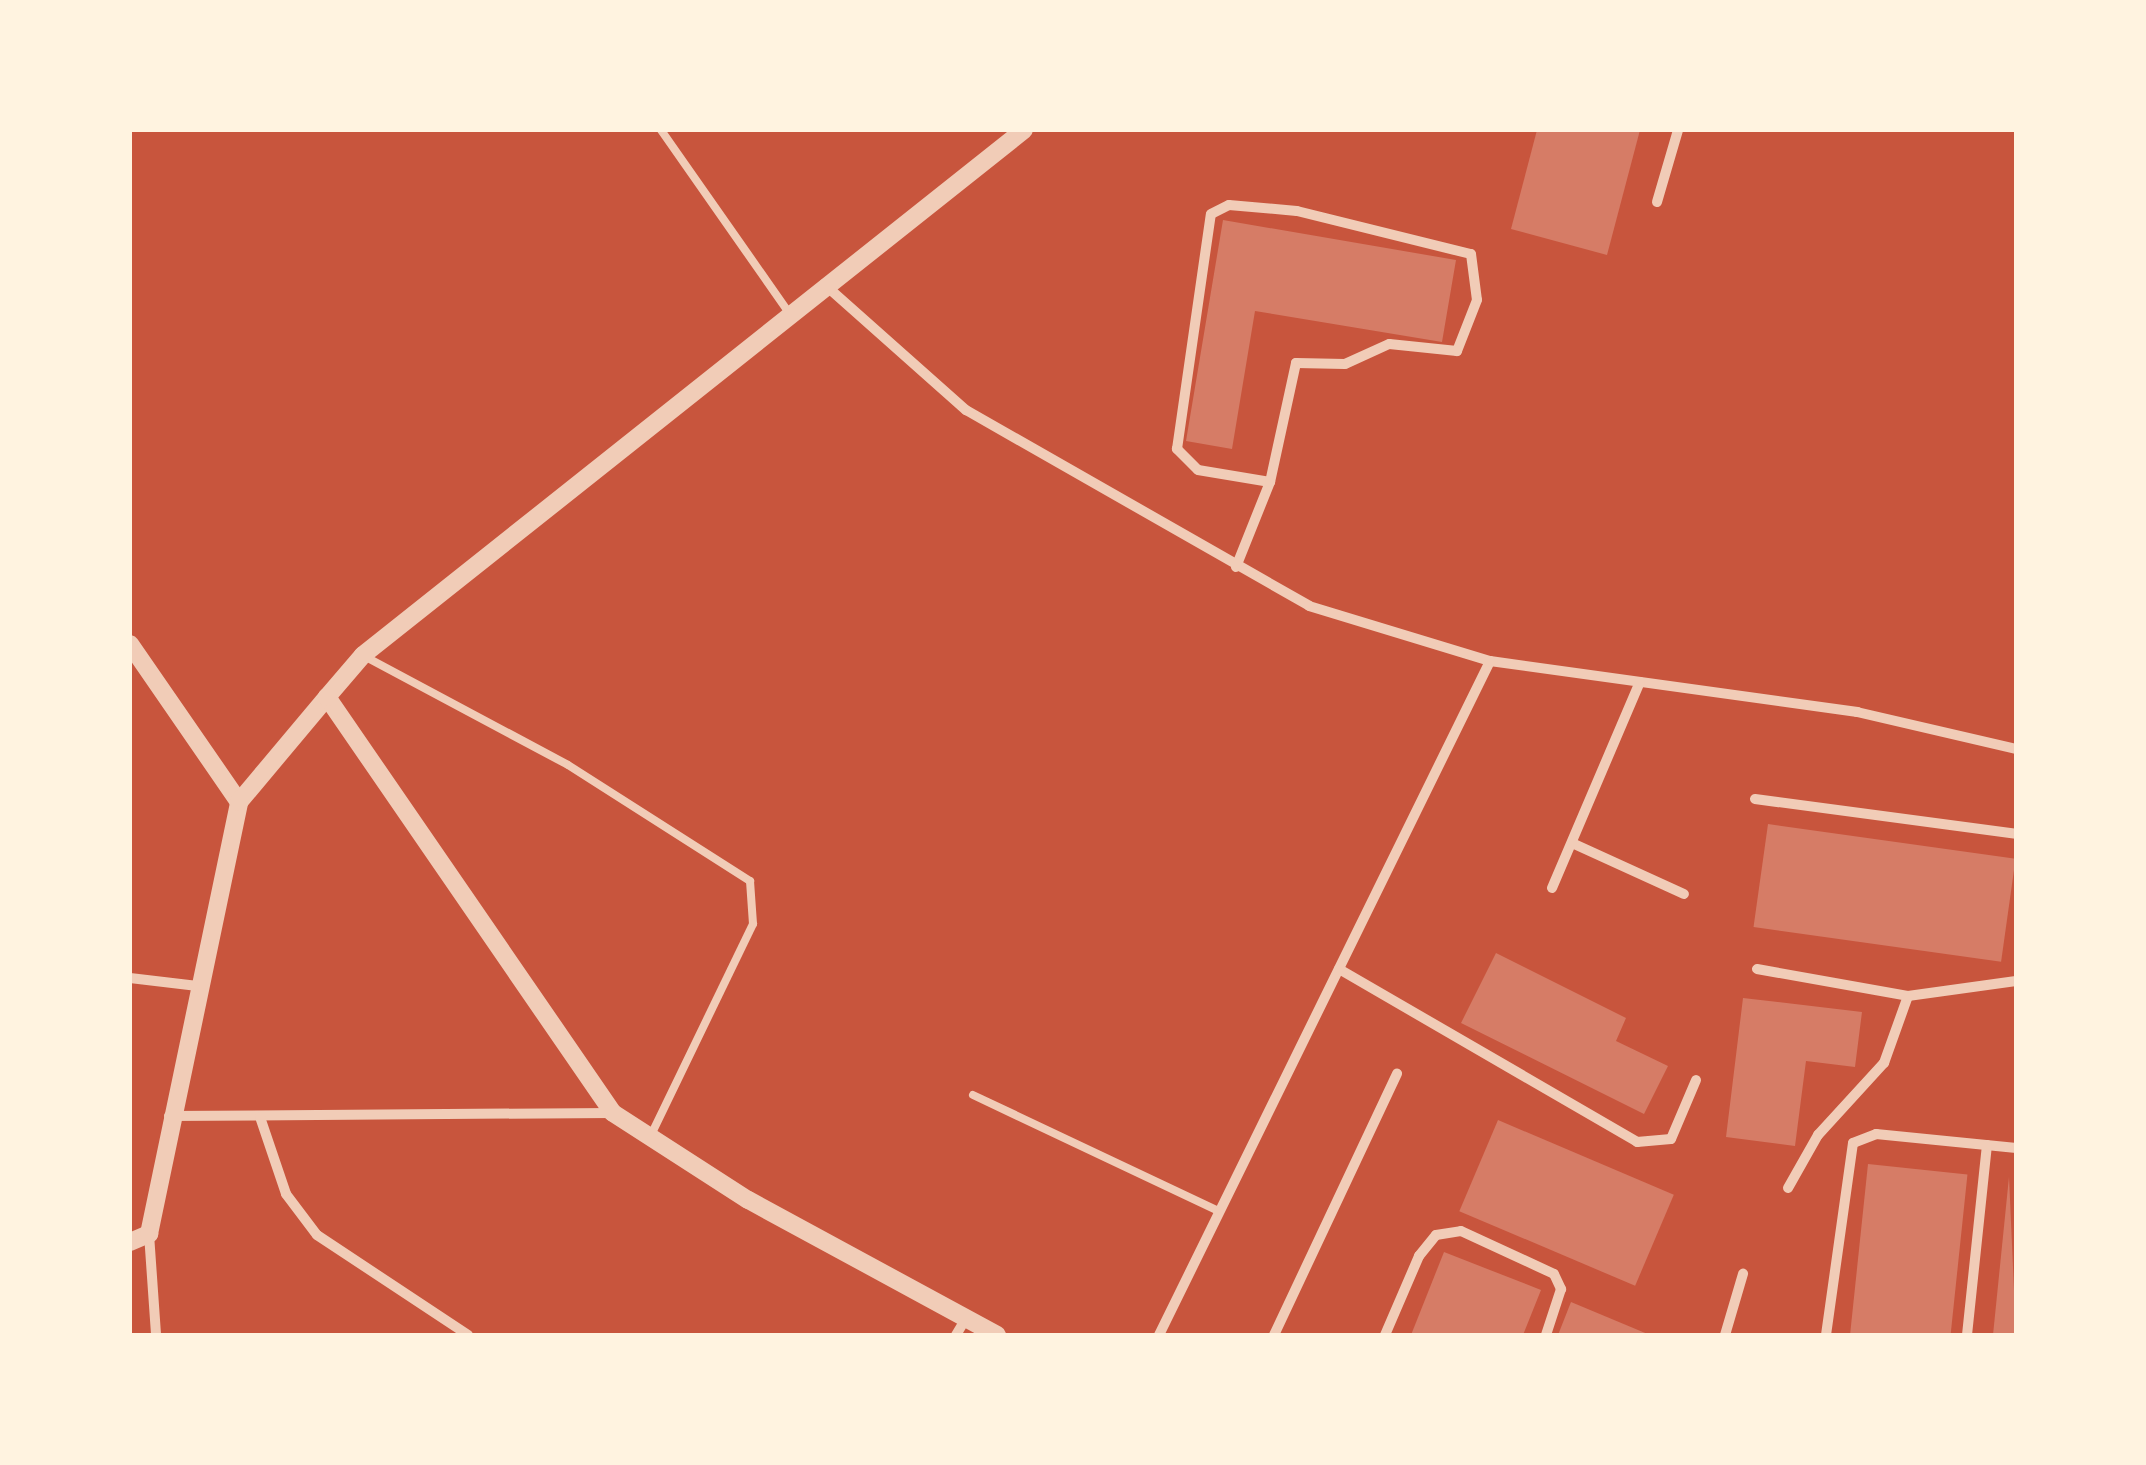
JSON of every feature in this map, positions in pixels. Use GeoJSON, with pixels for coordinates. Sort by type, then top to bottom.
{"type":"FeatureCollection","features":[{"type":"Feature","properties":{"kind":"street"},"geometry":{"type":"LineString","coordinates":[[156,1335],[149,1234],[168,1116],[240,802],[363,655],[824,284],[1024,130]]}},
{"type":"Feature","properties":{"kind":"street"},"geometry":{"type":"LineString","coordinates":[[1657,202],[1678,130]]}},
{"type":"Feature","properties":{"kind":"street"},"geometry":{"type":"LineString","coordinates":[[1236,567],[1270,482],[1296,363],[1345,364],[1389,344],[1457,351],[1477,300],[1471,254],[1296,211],[1229,206],[1211,214],[1177,449],[1198,470],[1270,482]]}},
{"type":"Feature","properties":{"kind":"street"},"geometry":{"type":"LineString","coordinates":[[824,284],[966,410],[1309,606],[1490,661],[1857,712],[2016,749]]}},
{"type":"Feature","properties":{"kind":"street"},"geometry":{"type":"LineString","coordinates":[[130,644],[240,802]]}},
{"type":"Feature","properties":{"kind":"street"},"geometry":{"type":"LineString","coordinates":[[1159,1335],[1490,661]]}},
{"type":"Feature","properties":{"kind":"street"},"geometry":{"type":"LineString","coordinates":[[1552,888],[1640,682]]}},
{"type":"Feature","properties":{"kind":"street"},"geometry":{"type":"LineString","coordinates":[[326,697],[613,1113],[648,1139],[823,1243],[968,1314],[998,1335]]}},
{"type":"Feature","properties":{"kind":"street"},"geometry":{"type":"LineString","coordinates":[[1755,799],[2016,834]]}},
{"type":"Feature","properties":{"kind":"street"},"geometry":{"type":"LineString","coordinates":[[1572,843],[1684,894]]}},
{"type":"Feature","properties":{"kind":"street"},"geometry":{"type":"LineString","coordinates":[[1339,969],[1637,1142],[1671,1139],[1696,1080]]}},
{"type":"Feature","properties":{"kind":"street"},"geometry":{"type":"LineString","coordinates":[[1758,969],[1908,996],[2016,981]]}},
{"type":"Feature","properties":{"kind":"street"},"geometry":{"type":"LineString","coordinates":[[130,978],[198,986]]}},
{"type":"Feature","properties":{"kind":"street"},"geometry":{"type":"LineString","coordinates":[[1788,1188],[1818,1135],[1884,1063],[1908,996]]}},
{"type":"Feature","properties":{"kind":"street"},"geometry":{"type":"LineString","coordinates":[[1274,1335],[1397,1074]]}},
{"type":"Feature","properties":{"kind":"street"},"geometry":{"type":"LineString","coordinates":[[168,1116],[613,1113]]}},
{"type":"Feature","properties":{"kind":"street"},"geometry":{"type":"LineString","coordinates":[[260,1117],[286,1194],[317,1235],[463,1333]]}},
{"type":"Feature","properties":{"kind":"street"},"geometry":{"type":"LineString","coordinates":[[1826,1335],[1853,1143],[1876,1134],[2016,1148]]}},
{"type":"Feature","properties":{"kind":"street"},"geometry":{"type":"LineString","coordinates":[[1967,1335],[1987,1145]]}},
{"type":"Feature","properties":{"kind":"street"},"geometry":{"type":"LineString","coordinates":[[1385,1335],[1419,1256],[1436,1235],[1461,1231],[1554,1274],[1561,1289],[1546,1335]]}},
{"type":"Feature","properties":{"kind":"street"},"geometry":{"type":"LineString","coordinates":[[130,1242],[149,1234]]}},
{"type":"Feature","properties":{"kind":"street"},"geometry":{"type":"LineString","coordinates":[[1725,1335],[1742,1274]]}},
{"type":"Feature","properties":{"kind":"street"},"geometry":{"type":"LineString","coordinates":[[956,1335],[968,1314]]}},
{"type":"Feature","properties":{"kind":"lane"},"geometry":{"type":"LineString","coordinates":[[661,130],[789,313]]}},
{"type":"Feature","properties":{"kind":"lane"},"geometry":{"type":"LineString","coordinates":[[363,655],[568,765],[750,881],[752,924],[648,1139]]}},
{"type":"Feature","properties":{"kind":"lane"},"geometry":{"type":"LineString","coordinates":[[973,1094],[1220,1212]]}},
{"type":"Feature","properties":{"kind":"building"},"geometry":{"type":"Polygon","coordinates":[[[1537,130],[1640,130],[1607,255],[1511,229],[1537,130]]]}},
{"type":"Feature","properties":{"kind":"building"},"geometry":{"type":"Polygon","coordinates":[[[1223,220],[1456,260],[1442,342],[1255,311],[1232,449],[1186,441],[1223,220]]]}},
{"type":"Feature","properties":{"kind":"building"},"geometry":{"type":"Polygon","coordinates":[[[1768,824],[2016,859],[2001,962],[1754,927],[1768,824]]]}},
{"type":"Feature","properties":{"kind":"building"},"geometry":{"type":"Polygon","coordinates":[[[1496,953],[1626,1018],[1616,1041],[1668,1066],[1644,1114],[1461,1023],[1496,953]]]}},
{"type":"Feature","properties":{"kind":"building"},"geometry":{"type":"Polygon","coordinates":[[[1743,998],[1862,1012],[1855,1067],[1806,1061],[1795,1146],[1726,1137],[1743,998]]]}},
{"type":"Feature","properties":{"kind":"building"},"geometry":{"type":"Polygon","coordinates":[[[1498,1120],[1674,1195],[1635,1286],[1459,1211],[1498,1120]]]}},
{"type":"Feature","properties":{"kind":"building"},"geometry":{"type":"Polygon","coordinates":[[[1868,1164],[1967,1174],[1951,1335],[1850,1335],[1868,1164]]]}},
{"type":"Feature","properties":{"kind":"building"},"geometry":{"type":"Polygon","coordinates":[[[2009,1177],[2016,1335],[1993,1335],[2009,1177]]]}},
{"type":"Feature","properties":{"kind":"building"},"geometry":{"type":"Polygon","coordinates":[[[1444,1252],[1541,1290],[1523,1335],[1411,1335],[1444,1252]]]}},
{"type":"Feature","properties":{"kind":"building"},"geometry":{"type":"Polygon","coordinates":[[[1571,1302],[1650,1335],[1558,1335],[1571,1302]]]}}]}
